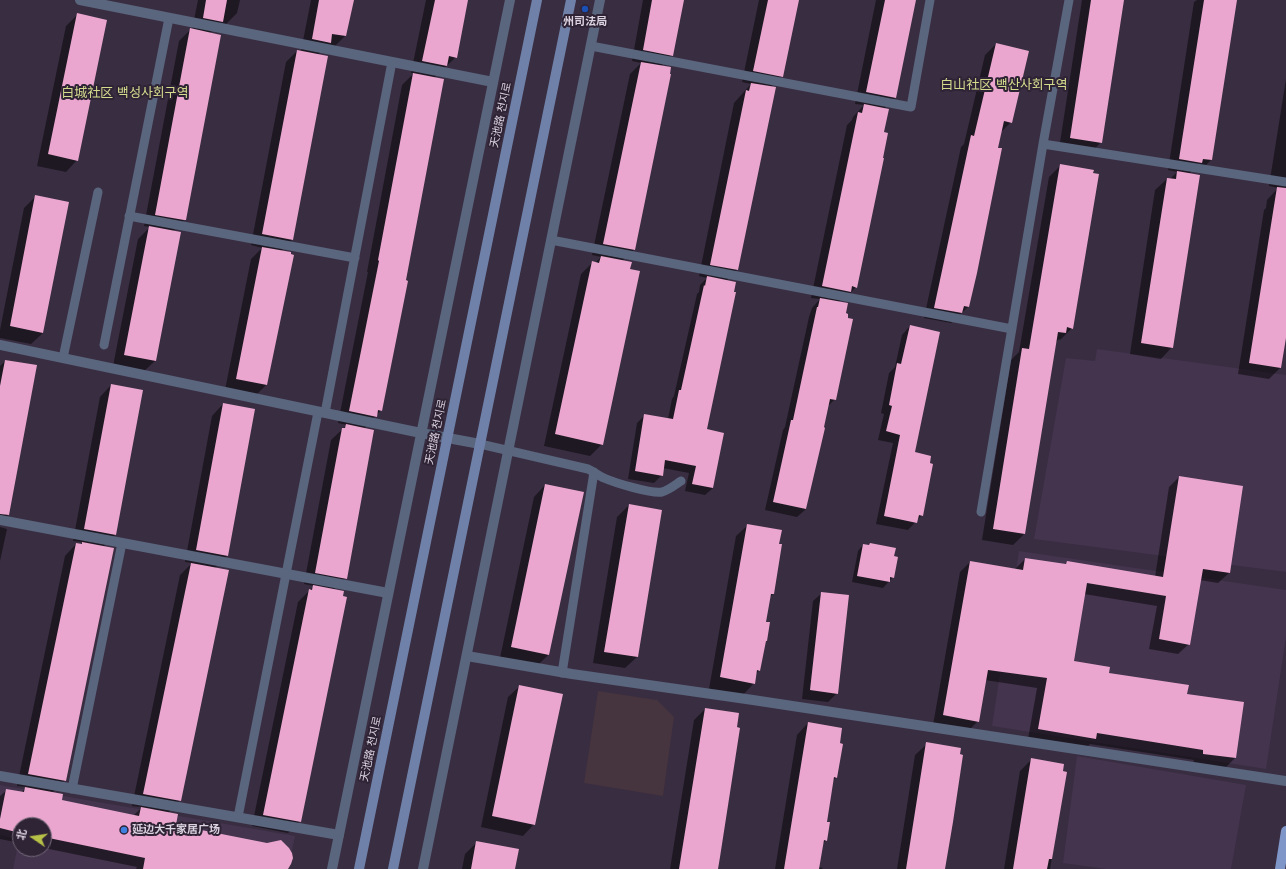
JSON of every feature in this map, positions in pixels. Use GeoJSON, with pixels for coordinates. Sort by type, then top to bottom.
{"type":"FeatureCollection","features":[{"type":"Feature","properties":{"kind":"main road","name":"天池路 천지로"},"geometry":{"type":"LineString","coordinates":[[359,869],[537,0]]}},
{"type":"Feature","properties":{"kind":"main road"},"geometry":{"type":"LineString","coordinates":[[393,869],[571,0]]}},
{"type":"Feature","properties":{"kind":"main road"},"geometry":{"type":"LineString","coordinates":[[1280,869],[1286,831]]}},
{"type":"Feature","properties":{"kind":"street"},"geometry":{"type":"LineString","coordinates":[[80,0],[493,82]]}},
{"type":"Feature","properties":{"kind":"street","name":"天池路 천지로"},"geometry":{"type":"LineString","coordinates":[[332,869],[510,0]]}},
{"type":"Feature","properties":{"kind":"street"},"geometry":{"type":"LineString","coordinates":[[423,869],[600,0]]}},
{"type":"Feature","properties":{"kind":"street"},"geometry":{"type":"LineString","coordinates":[[0,345],[480,444]]}},
{"type":"Feature","properties":{"kind":"street"},"geometry":{"type":"LineString","coordinates":[[0,520],[388,593]]}},
{"type":"Feature","properties":{"kind":"street"},"geometry":{"type":"LineString","coordinates":[[466,656],[562,673],[761,701],[1286,781]]}},
{"type":"Feature","properties":{"kind":"street"},"geometry":{"type":"LineString","coordinates":[[0,776],[339,835]]}},
{"type":"Feature","properties":{"kind":"lane"},"geometry":{"type":"LineString","coordinates":[[591,46],[911,107],[930,0]]}},
{"type":"Feature","properties":{"kind":"lane"},"geometry":{"type":"LineString","coordinates":[[980,512],[1069,0]]}},
{"type":"Feature","properties":{"kind":"lane"},"geometry":{"type":"LineString","coordinates":[[104,346],[169,18]]}},
{"type":"Feature","properties":{"kind":"lane"},"geometry":{"type":"LineString","coordinates":[[238,817],[286,574],[355,258],[392,62]]}},
{"type":"Feature","properties":{"kind":"lane"},"geometry":{"type":"LineString","coordinates":[[1043,144],[1286,182]]}},
{"type":"Feature","properties":{"kind":"lane"},"geometry":{"type":"LineString","coordinates":[[63,358],[98,192]]}},
{"type":"Feature","properties":{"kind":"lane"},"geometry":{"type":"LineString","coordinates":[[130,216],[355,258]]}},
{"type":"Feature","properties":{"kind":"lane"},"geometry":{"type":"LineString","coordinates":[[552,240],[1012,329]]}},
{"type":"Feature","properties":{"kind":"lane"},"geometry":{"type":"LineString","coordinates":[[480,444],[588,469],[602,478],[650,491],[661,492],[669,489],[681,481]]}},
{"type":"Feature","properties":{"kind":"lane"},"geometry":{"type":"LineString","coordinates":[[562,673],[594,472]]}},
{"type":"Feature","properties":{"kind":"lane"},"geometry":{"type":"LineString","coordinates":[[72,789],[122,543]]}},
{"type":"Feature","properties":{"kind":"shaded area"},"geometry":{"type":"Polygon","coordinates":[[[1097,349],[1286,375],[1286,572],[1034,539],[1066,358],[1095,361],[1097,349]]]}},
{"type":"Feature","properties":{"kind":"shaded area"},"geometry":{"type":"Polygon","coordinates":[[[1019,551],[1286,590],[1286,637],[1266,769],[992,726],[1019,551]]]}},
{"type":"Feature","properties":{"kind":"shaded area"},"geometry":{"type":"Polygon","coordinates":[[[598,691],[657,700],[674,717],[663,796],[584,783],[598,691]]]}},
{"type":"Feature","properties":{"kind":"shaded area"},"geometry":{"type":"Polygon","coordinates":[[[1077,756],[1246,785],[1231,869],[1106,869],[1063,863],[1077,756]]]}},
{"type":"Feature","properties":{"kind":"shaded area","name":"延边大千家居广场"},"geometry":{"type":"Polygon","coordinates":[[[0,785],[295,836],[288,869],[13,869],[15,857],[52,857],[52,817],[12,817],[12,838],[0,835],[0,785]]]}},
{"type":"Feature","properties":{"kind":"building"},"geometry":{"type":"Polygon","coordinates":[[[206,0],[227,0],[223,22],[203,18],[206,0]]]}},
{"type":"Feature","properties":{"kind":"building"},"geometry":{"type":"Polygon","coordinates":[[[319,0],[354,0],[346,36],[332,34],[331,43],[312,39],[319,0]]]}},
{"type":"Feature","properties":{"kind":"building"},"geometry":{"type":"Polygon","coordinates":[[[435,0],[468,0],[457,58],[449,56],[447,66],[422,61],[435,0]]]}},
{"type":"Feature","properties":{"kind":"building"},"geometry":{"type":"Polygon","coordinates":[[[652,0],[684,0],[673,56],[643,50],[652,0]]]}},
{"type":"Feature","properties":{"kind":"building"},"geometry":{"type":"Polygon","coordinates":[[[768,0],[799,0],[783,77],[753,71],[768,0]]]}},
{"type":"Feature","properties":{"kind":"building"},"geometry":{"type":"Polygon","coordinates":[[[885,0],[916,0],[896,98],[866,92],[885,0]]]}},
{"type":"Feature","properties":{"kind":"building"},"geometry":{"type":"Polygon","coordinates":[[[1091,0],[1124,0],[1102,143],[1070,138],[1091,0]]]}},
{"type":"Feature","properties":{"kind":"building"},"geometry":{"type":"Polygon","coordinates":[[[1204,0],[1237,0],[1212,160],[1203,159],[1202,163],[1179,159],[1204,0]]]}},
{"type":"Feature","properties":{"kind":"building"},"geometry":{"type":"Polygon","coordinates":[[[77,13],[107,20],[78,161],[48,154],[77,13]]]}},
{"type":"Feature","properties":{"kind":"building"},"geometry":{"type":"Polygon","coordinates":[[[190,28],[221,35],[186,220],[184,220],[155,215],[190,28]]]}},
{"type":"Feature","properties":{"kind":"building"},"geometry":{"type":"Polygon","coordinates":[[[996,43],[1029,51],[1012,123],[1004,121],[998,148],[1002,148],[969,307],[964,306],[962,313],[934,308],[971,135],[974,136],[996,43]]]}},
{"type":"Feature","properties":{"kind":"building"},"geometry":{"type":"Polygon","coordinates":[[[297,50],[328,56],[293,240],[262,234],[297,50]]]}},
{"type":"Feature","properties":{"kind":"building"},"geometry":{"type":"Polygon","coordinates":[[[641,62],[671,67],[671,74],[635,250],[603,244],[641,62]]]}},
{"type":"Feature","properties":{"kind":"building"},"geometry":{"type":"Polygon","coordinates":[[[413,73],[444,79],[406,280],[408,281],[382,411],[378,410],[377,417],[349,411],[379,261],[413,73]]]}},
{"type":"Feature","properties":{"kind":"building"},"geometry":{"type":"Polygon","coordinates":[[[751,83],[776,87],[738,270],[710,265],[746,90],[749,91],[751,83]]]}},
{"type":"Feature","properties":{"kind":"building"},"geometry":{"type":"Polygon","coordinates":[[[864,104],[889,109],[884,132],[888,133],[857,288],[852,286],[851,292],[822,286],[858,112],[862,113],[864,104]]]}},
{"type":"Feature","properties":{"kind":"building"},"geometry":{"type":"Polygon","coordinates":[[[1060,164],[1094,170],[1093,173],[1099,174],[1073,329],[1067,327],[1066,333],[1058,332],[1025,534],[993,529],[1022,348],[1029,349],[1060,164]]]}},
{"type":"Feature","properties":{"kind":"building"},"geometry":{"type":"Polygon","coordinates":[[[1177,171],[1200,175],[1173,348],[1141,343],[1167,178],[1176,179],[1177,171]]]}},
{"type":"Feature","properties":{"kind":"building"},"geometry":{"type":"Polygon","coordinates":[[[1277,187],[1286,188],[1286,338],[1281,368],[1249,363],[1277,187]]]}},
{"type":"Feature","properties":{"kind":"building"},"geometry":{"type":"Polygon","coordinates":[[[35,195],[69,202],[43,333],[10,326],[35,195]]]}},
{"type":"Feature","properties":{"kind":"building"},"geometry":{"type":"Polygon","coordinates":[[[149,226],[181,232],[156,361],[124,355],[149,226]]]}},
{"type":"Feature","properties":{"kind":"building"},"geometry":{"type":"Polygon","coordinates":[[[262,247],[291,252],[291,254],[294,255],[267,385],[236,379],[262,247]]]}},
{"type":"Feature","properties":{"kind":"building"},"geometry":{"type":"Polygon","coordinates":[[[601,256],[632,262],[630,269],[640,271],[603,445],[555,434],[592,261],[599,263],[601,256]]]}},
{"type":"Feature","properties":{"kind":"building"},"geometry":{"type":"Polygon","coordinates":[[[707,276],[736,282],[734,292],[736,292],[707,429],[724,433],[713,488],[692,484],[696,466],[665,460],[663,476],[635,471],[644,414],[673,419],[707,276]]]}},
{"type":"Feature","properties":{"kind":"building"},"geometry":{"type":"Polygon","coordinates":[[[820,298],[848,303],[846,313],[848,314],[848,318],[853,319],[836,400],[830,399],[825,428],[806,509],[773,502],[820,298]]]}},
{"type":"Feature","properties":{"kind":"building"},"geometry":{"type":"Polygon","coordinates":[[[910,325],[940,332],[915,452],[931,456],[930,463],[933,464],[923,516],[919,515],[917,523],[884,516],[900,435],[886,431],[892,406],[889,405],[897,363],[901,364],[910,325]]]}},
{"type":"Feature","properties":{"kind":"building"},"geometry":{"type":"Polygon","coordinates":[[[5,360],[37,365],[9,515],[0,514],[0,386],[5,360]]]}},
{"type":"Feature","properties":{"kind":"building"},"geometry":{"type":"Polygon","coordinates":[[[111,384],[143,390],[116,535],[84,529],[111,384]]]}},
{"type":"Feature","properties":{"kind":"building"},"geometry":{"type":"Polygon","coordinates":[[[223,403],[255,409],[228,556],[196,550],[223,403]]]}},
{"type":"Feature","properties":{"kind":"building"},"geometry":{"type":"Polygon","coordinates":[[[346,424],[374,430],[347,579],[315,573],[342,428],[345,428],[346,424]]]}},
{"type":"Feature","properties":{"kind":"building"},"geometry":{"type":"Polygon","coordinates":[[[1179,476],[1243,486],[1230,573],[1203,569],[1190,645],[1159,639],[1166,596],[1087,583],[1074,661],[1110,667],[1109,673],[1189,685],[1187,694],[1244,702],[1236,758],[1203,754],[1203,750],[1097,733],[1096,739],[1038,729],[1047,678],[988,670],[979,722],[943,715],[970,561],[1023,570],[1025,558],[1066,564],[1067,561],[1163,577],[1179,476]]]}},
{"type":"Feature","properties":{"kind":"building"},"geometry":{"type":"Polygon","coordinates":[[[545,484],[584,492],[549,655],[511,647],[545,484]]]}},
{"type":"Feature","properties":{"kind":"building"},"geometry":{"type":"Polygon","coordinates":[[[629,504],[662,510],[638,657],[604,652],[629,504]]]}},
{"type":"Feature","properties":{"kind":"building"},"geometry":{"type":"Polygon","coordinates":[[[747,524],[782,530],[779,544],[782,544],[774,594],[771,594],[766,622],[770,622],[767,641],[760,671],[757,670],[755,684],[720,677],[747,524]]]}},
{"type":"Feature","properties":{"kind":"building"},"geometry":{"type":"Polygon","coordinates":[[[82,542],[114,548],[66,781],[28,774],[76,543],[82,544],[82,542]]]}},
{"type":"Feature","properties":{"kind":"building"},"geometry":{"type":"Polygon","coordinates":[[[870,543],[896,548],[894,556],[898,557],[894,578],[890,577],[890,582],[857,576],[863,544],[869,545],[870,543]]]}},
{"type":"Feature","properties":{"kind":"building"},"geometry":{"type":"Polygon","coordinates":[[[191,563],[229,570],[181,801],[143,794],[191,563]]]}},
{"type":"Feature","properties":{"kind":"building"},"geometry":{"type":"Polygon","coordinates":[[[313,585],[344,591],[343,596],[347,597],[301,822],[263,815],[309,589],[312,590],[313,585]]]}},
{"type":"Feature","properties":{"kind":"building"},"geometry":{"type":"Polygon","coordinates":[[[821,592],[849,595],[838,694],[810,690],[821,592]]]}},
{"type":"Feature","properties":{"kind":"building"},"geometry":{"type":"Polygon","coordinates":[[[519,685],[563,694],[535,825],[492,816],[519,685]]]}},
{"type":"Feature","properties":{"kind":"building"},"geometry":{"type":"Polygon","coordinates":[[[705,708],[739,713],[737,727],[740,728],[720,857],[718,869],[679,869],[705,708]]]}},
{"type":"Feature","properties":{"kind":"building"},"geometry":{"type":"Polygon","coordinates":[[[808,722],[842,728],[840,743],[843,744],[837,778],[834,777],[827,822],[830,822],[827,841],[824,840],[819,869],[784,869],[808,722]]]}},
{"type":"Feature","properties":{"kind":"building"},"geometry":{"type":"Polygon","coordinates":[[[926,742],[961,748],[960,754],[963,755],[953,822],[945,869],[906,869],[926,742]]]}},
{"type":"Feature","properties":{"kind":"building"},"geometry":{"type":"Polygon","coordinates":[[[1031,758],[1064,764],[1063,771],[1067,772],[1052,859],[1049,859],[1047,869],[1013,869],[1031,758]]]}},
{"type":"Feature","properties":{"kind":"building","name":"延边大千家居广场"},"geometry":{"type":"Polygon","coordinates":[[[25,787],[63,794],[62,800],[139,816],[141,807],[178,814],[176,825],[267,843],[281,840],[289,848],[293,858],[288,869],[143,869],[145,858],[52,839],[52,817],[12,817],[12,831],[0,828],[0,819],[6,789],[24,792],[25,787]]]}},
{"type":"Feature","properties":{"kind":"building"},"geometry":{"type":"Polygon","coordinates":[[[476,841],[519,849],[515,869],[471,869],[476,841]]]}},
{"type":"Feature","properties":{"kind":"place","name":"州司法局"},"geometry":{"type":"Point","coordinates":[585,9]}},
{"type":"Feature","properties":{"kind":"place","name":"延边大千家居广场"},"geometry":{"type":"Point","coordinates":[124,830]}},
{"type":"Feature","properties":{"kind":"district","name":"白山社区 백산사회구역"},"geometry":{"type":"Point","coordinates":[1004,85]}},
{"type":"Feature","properties":{"kind":"district","name":"白城社区 백성사회구역"},"geometry":{"type":"Point","coordinates":[125,93]}}]}
